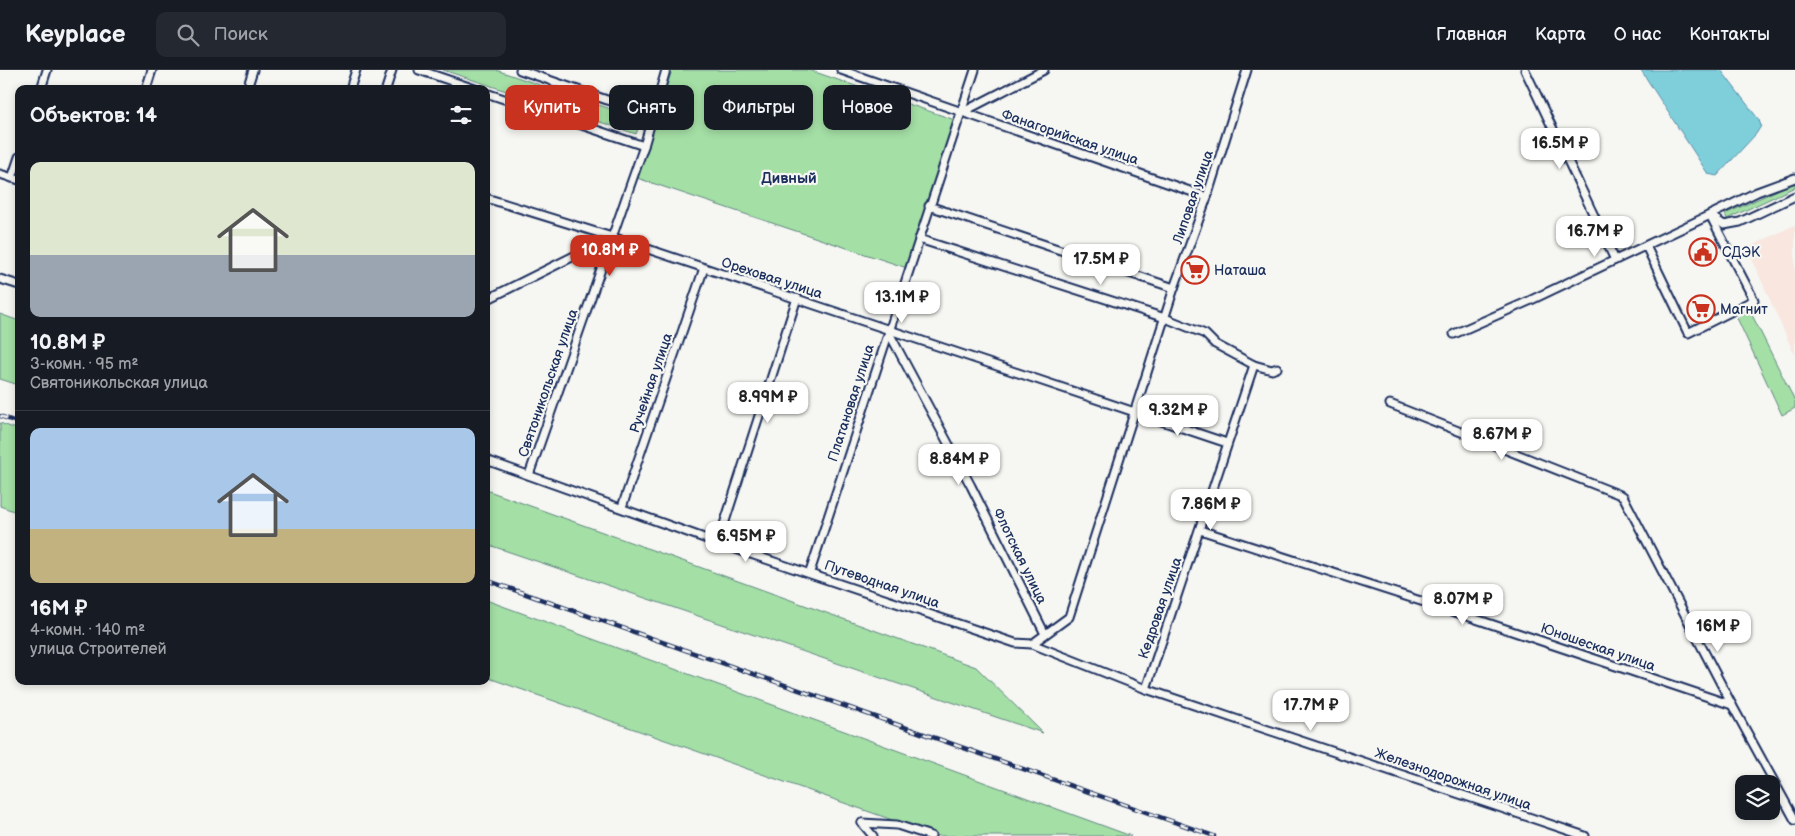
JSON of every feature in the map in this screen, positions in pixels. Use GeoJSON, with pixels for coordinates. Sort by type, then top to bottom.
{"type":"FeatureCollection","features":[{"type":"Feature","properties":{"kind":"street"},"geometry":{"type":"LineString","coordinates":[[42,85],[47,70]]}},
{"type":"Feature","properties":{"kind":"street"},"geometry":{"type":"LineString","coordinates":[[147,85],[152,70]]}},
{"type":"Feature","properties":{"kind":"street"},"geometry":{"type":"LineString","coordinates":[[248,85],[253,70]]}},
{"type":"Feature","properties":{"kind":"street"},"geometry":{"type":"LineString","coordinates":[[351,85],[356,70]]}},
{"type":"Feature","properties":{"kind":"street"},"geometry":{"type":"LineString","coordinates":[[387,85],[392,70]]}},
{"type":"Feature","properties":{"kind":"street"},"geometry":{"type":"LineString","coordinates":[[420,70],[463,85]]}},
{"type":"Feature","properties":{"kind":"street"},"geometry":{"type":"LineString","coordinates":[[520,70],[609,101]]}},
{"type":"Feature","properties":{"kind":"street","name":"Святоникольская улица"},"geometry":{"type":"LineString","coordinates":[[662,85],[666,70]]}},
{"type":"Feature","properties":{"kind":"street","name":"Фанагорийская улица"},"geometry":{"type":"LineString","coordinates":[[841,70],[960,113],[1207,197]]}},
{"type":"Feature","properties":{"kind":"street"},"geometry":{"type":"LineString","coordinates":[[866,79],[869,70]]}},
{"type":"Feature","properties":{"kind":"street","name":"Платановая улица"},"geometry":{"type":"LineString","coordinates":[[810,572],[919,239],[928,206],[975,70]]}},
{"type":"Feature","properties":{"kind":"street"},"geometry":{"type":"LineString","coordinates":[[960,113],[1044,70]]}},
{"type":"Feature","properties":{"kind":"street","name":"Липовая улица"},"geometry":{"type":"LineString","coordinates":[[1045,634],[1070,617],[1174,288],[1207,197],[1247,70]]}},
{"type":"Feature","properties":{"kind":"street"},"geometry":{"type":"LineString","coordinates":[[1525,70],[1615,260]]}},
{"type":"Feature","properties":{"kind":"street"},"geometry":{"type":"LineString","coordinates":[[490,94],[644,146]]}},
{"type":"Feature","properties":{"kind":"street","name":"Святоникольская улица"},"geometry":{"type":"LineString","coordinates":[[529,476],[649,130]]}},
{"type":"Feature","properties":{"kind":"street"},"geometry":{"type":"LineString","coordinates":[[0,174],[15,179]]}},
{"type":"Feature","properties":{"kind":"street"},"geometry":{"type":"LineString","coordinates":[[1454,334],[1646,246],[1757,192],[1795,178]]}},
{"type":"Feature","properties":{"kind":"street"},"geometry":{"type":"LineString","coordinates":[[1710,215],[1724,225],[1740,222],[1795,196]]}},
{"type":"Feature","properties":{"kind":"street","name":"Ореховая улица"},"geometry":{"type":"LineString","coordinates":[[490,199],[612,237],[797,298],[888,331],[1135,410],[1228,442]]}},
{"type":"Feature","properties":{"kind":"street"},"geometry":{"type":"LineString","coordinates":[[928,206],[1174,288]]}},
{"type":"Feature","properties":{"kind":"street"},"geometry":{"type":"LineString","coordinates":[[1646,246],[1688,333],[1754,300],[1710,215]]}},
{"type":"Feature","properties":{"kind":"street"},"geometry":{"type":"LineString","coordinates":[[490,298],[612,237]]}},
{"type":"Feature","properties":{"kind":"street"},"geometry":{"type":"LineString","coordinates":[[919,239],[1165,318],[1204,334],[1215,344],[1254,365],[1272,370],[1277,368]]}},
{"type":"Feature","properties":{"kind":"street","name":"Ручейная улица"},"geometry":{"type":"LineString","coordinates":[[622,507],[704,268]]}},
{"type":"Feature","properties":{"kind":"street"},"geometry":{"type":"LineString","coordinates":[[0,279],[15,284]]}},
{"type":"Feature","properties":{"kind":"street"},"geometry":{"type":"LineString","coordinates":[[718,543],[797,298]]}},
{"type":"Feature","properties":{"kind":"street","name":"Флотская улица"},"geometry":{"type":"LineString","coordinates":[[888,331],[971,486],[1045,634]]}},
{"type":"Feature","properties":{"kind":"street","name":"Кедровая улица"},"geometry":{"type":"LineString","coordinates":[[1146,689],[1254,365]]}},
{"type":"Feature","properties":{"kind":"street"},"geometry":{"type":"LineString","coordinates":[[1390,404],[1624,496],[1732,706],[1795,820]]}},
{"type":"Feature","properties":{"kind":"street","name":"Путеводная улица"},"geometry":{"type":"LineString","coordinates":[[490,461],[622,507],[718,543],[810,572],[1015,643],[1032,644]]}},
{"type":"Feature","properties":{"kind":"street","name":"Юношеская улица"},"geometry":{"type":"LineString","coordinates":[[1200,530],[1467,616],[1732,706]]}},
{"type":"Feature","properties":{"kind":"street"},"geometry":{"type":"LineString","coordinates":[[1032,644],[1045,634]]}},
{"type":"Feature","properties":{"kind":"street","name":"Железнодорожная улица"},"geometry":{"type":"LineString","coordinates":[[1032,644],[1146,689],[1585,836]]}},
{"type":"Feature","properties":{"kind":"street"},"geometry":{"type":"LineString","coordinates":[[872,836],[862,823],[898,825],[931,836]]}},
{"type":"Feature","properties":{"kind":"shaded area"},"geometry":{"type":"Polygon","coordinates":[[[1795,225],[1795,356],[1747,248],[1795,225]]]}},
{"type":"Feature","properties":{"kind":"green space"},"geometry":{"type":"Polygon","coordinates":[[[443,70],[496,70],[540,85],[505,85],[505,91],[443,70]]]}},
{"type":"Feature","properties":{"kind":"green space"},"geometry":{"type":"Polygon","coordinates":[[[672,70],[809,70],[853,85],[823,85],[823,130],[911,130],[911,105],[955,120],[907,268],[637,178],[653,130],[694,130],[694,85],[667,85],[672,70]]]}},
{"type":"Feature","properties":{"kind":"green space"},"geometry":{"type":"Polygon","coordinates":[[[599,105],[609,108],[609,125],[599,122],[599,105]]]}},
{"type":"Feature","properties":{"kind":"green space"},"geometry":{"type":"Polygon","coordinates":[[[624,130],[637,130],[636,134],[624,130]]]}},
{"type":"Feature","properties":{"kind":"green space"},"geometry":{"type":"Polygon","coordinates":[[[1795,182],[1795,187],[1727,219],[1725,214],[1795,182]]]}},
{"type":"Feature","properties":{"kind":"green space"},"geometry":{"type":"Polygon","coordinates":[[[1750,311],[1795,401],[1795,408],[1782,415],[1737,318],[1750,311]]]}},
{"type":"Feature","properties":{"kind":"green space"},"geometry":{"type":"Polygon","coordinates":[[[0,314],[15,320],[15,384],[0,379],[0,314]]]}},
{"type":"Feature","properties":{"kind":"green space"},"geometry":{"type":"Polygon","coordinates":[[[0,423],[15,429],[15,512],[0,506],[0,423]]]}},
{"type":"Feature","properties":{"kind":"green space"},"geometry":{"type":"Polygon","coordinates":[[[490,491],[976,667],[1043,733],[490,545],[490,491]]]}},
{"type":"Feature","properties":{"kind":"green space"},"geometry":{"type":"Polygon","coordinates":[[[490,601],[1131,836],[938,836],[490,678],[490,601]]]}},
{"type":"Feature","properties":{"kind":"water"},"geometry":{"type":"Polygon","coordinates":[[[1641,70],[1721,70],[1759,120],[1761,126],[1756,134],[1717,176],[1708,174],[1641,70]]]}},
{"type":"Feature","properties":{"kind":"railway"},"geometry":{"type":"LineString","coordinates":[[0,416],[15,422]]}},
{"type":"Feature","properties":{"kind":"railway"},"geometry":{"type":"LineString","coordinates":[[490,581],[1214,836]]}},
{"type":"Feature","properties":{"kind":"place","name":"СДЭК"},"geometry":{"type":"Point","coordinates":[1703,252]}},
{"type":"Feature","properties":{"kind":"place","name":"Наташа"},"geometry":{"type":"Point","coordinates":[1195,270]}},
{"type":"Feature","properties":{"kind":"place","name":"Магнит"},"geometry":{"type":"Point","coordinates":[1701,309]}},
{"type":"Feature","properties":{"kind":"district","name":"Дивный"},"geometry":{"type":"Point","coordinates":[789,178]}}]}
